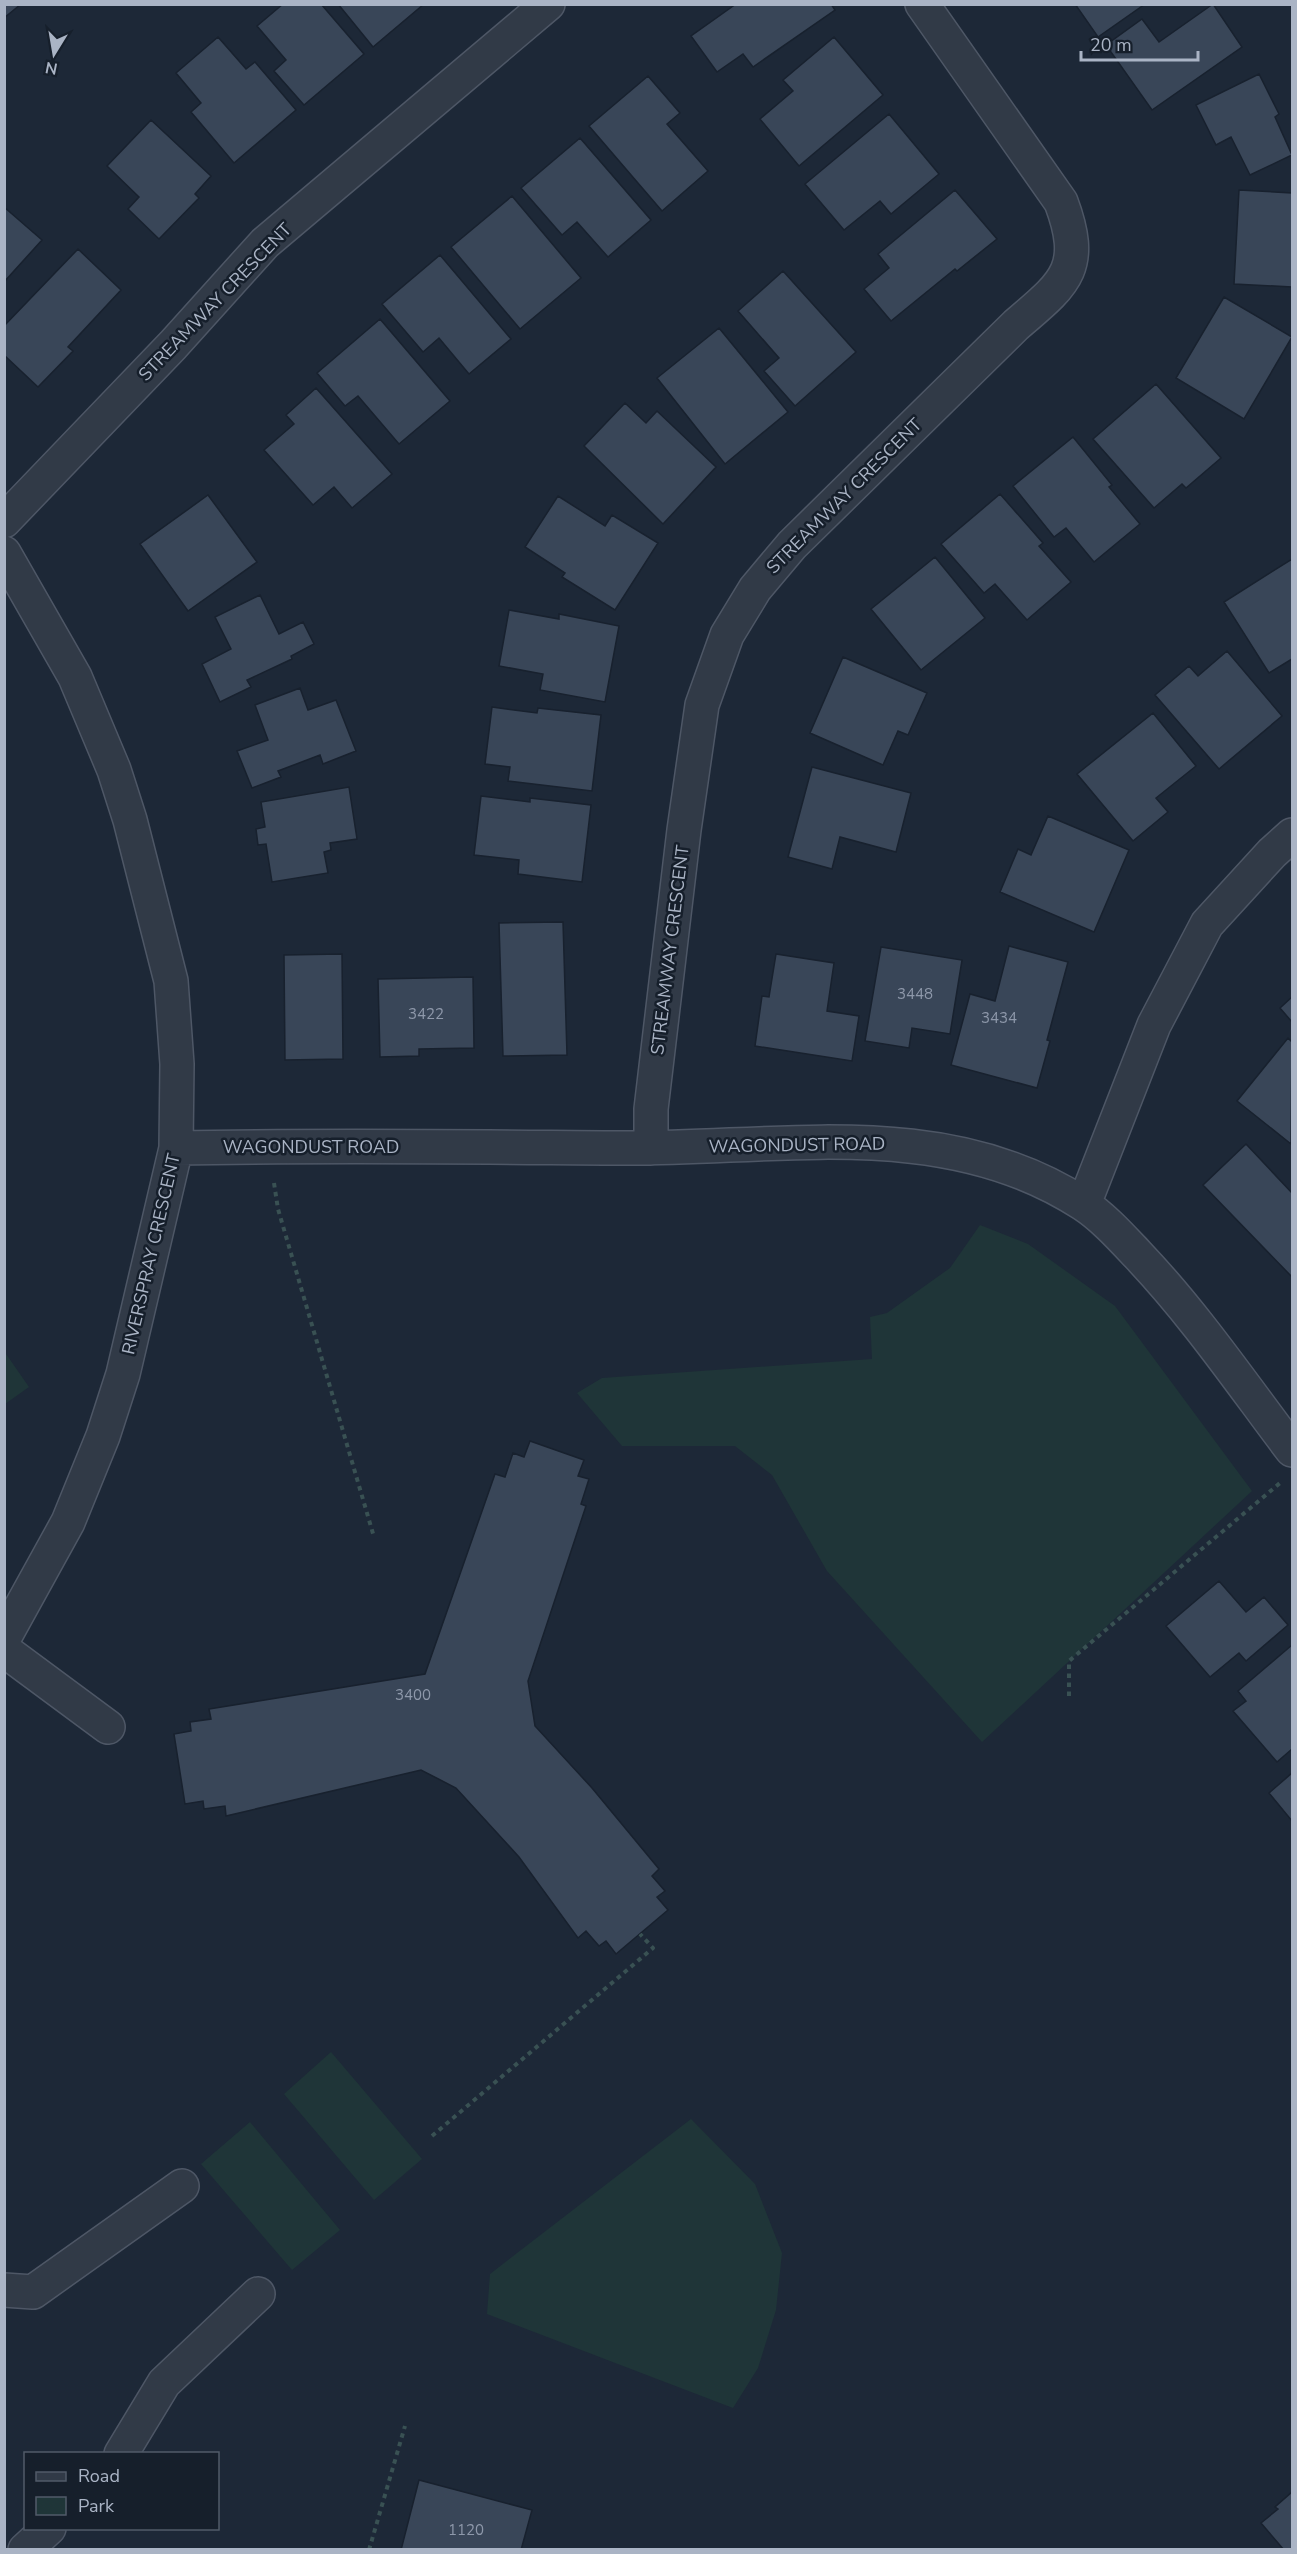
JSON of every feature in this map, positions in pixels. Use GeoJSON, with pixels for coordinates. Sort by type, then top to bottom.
{"type":"FeatureCollection","features":[{"type":"Feature","properties":{"kind":"street","name":"STREAMWAY CRESCENT"},"geometry":{"type":"LineString","coordinates":[[4,520],[173,345],[265,243],[548,4]]}},
{"type":"Feature","properties":{"kind":"street","name":"STREAMWAY CRESCENT"},"geometry":{"type":"LineString","coordinates":[[651,1148],[651,1109],[682,842],[702,705],[727,635],[755,589],[792,545],[1016,325],[1050,295],[1065,276],[1072,255],[1071,231],[1061,202],[921,4]]}},
{"type":"Feature","properties":{"kind":"street","name":"RIVERSPRAY CRESCENT"},"geometry":{"type":"LineString","coordinates":[[4,553],[75,677],[114,770],[130,820],[171,981],[177,1064],[176,1148],[126,1364],[103,1436],[68,1522],[4,1638]]}},
{"type":"Feature","properties":{"kind":"street"},"geometry":{"type":"LineString","coordinates":[[1084,1204],[1154,1025],[1207,924],[1272,853],[1293,835]]}},
{"type":"Feature","properties":{"kind":"street","name":"WAGONDUST ROAD"},"geometry":{"type":"LineString","coordinates":[[176,1148],[268,1146],[651,1148],[859,1141],[959,1152],[1029,1176],[1084,1204],[1123,1240],[1173,1291],[1288,1465]]}},
{"type":"Feature","properties":{"kind":"street"},"geometry":{"type":"LineString","coordinates":[[4,1650],[108,1727]]}},
{"type":"Feature","properties":{"kind":"street"},"geometry":{"type":"LineString","coordinates":[[4,2290],[33,2292],[182,2186]]}},
{"type":"Feature","properties":{"kind":"street"},"geometry":{"type":"LineString","coordinates":[[122,2452],[164,2383],[258,2294]]}},
{"type":"Feature","properties":{"kind":"street"},"geometry":{"type":"LineString","coordinates":[[25,2550],[48,2530]]}},
{"type":"Feature","properties":{"kind":"path"},"geometry":{"type":"LineString","coordinates":[[268,1146],[278,1209],[374,1537]]}},
{"type":"Feature","properties":{"kind":"path"},"geometry":{"type":"LineString","coordinates":[[1069,1696],[1069,1661],[1288,1465]]}},
{"type":"Feature","properties":{"kind":"path"},"geometry":{"type":"LineString","coordinates":[[432,2136],[653,1948],[640,1934]]}},
{"type":"Feature","properties":{"kind":"path"},"geometry":{"type":"LineString","coordinates":[[369,2550],[405,2426]]}},
{"type":"Feature","properties":{"kind":"green space"},"geometry":{"type":"Polygon","coordinates":[[[980,1225],[1028,1244],[1115,1306],[1252,1491],[982,1742],[827,1571],[772,1475],[735,1446],[622,1446],[577,1393],[602,1378],[872,1359],[870,1317],[887,1313],[950,1268],[980,1225]]]}},
{"type":"Feature","properties":{"kind":"green space"},"geometry":{"type":"Polygon","coordinates":[[[4,1351],[29,1387],[5,1404],[4,1404],[4,1351]]]}},
{"type":"Feature","properties":{"kind":"green space"},"geometry":{"type":"Polygon","coordinates":[[[331,2052],[422,2159],[374,2200],[284,2094],[331,2052]]]}},
{"type":"Feature","properties":{"kind":"green space"},"geometry":{"type":"Polygon","coordinates":[[[691,2119],[755,2184],[782,2253],[776,2310],[758,2368],[733,2408],[487,2314],[490,2274],[691,2119]]]}},
{"type":"Feature","properties":{"kind":"green space"},"geometry":{"type":"Polygon","coordinates":[[[250,2122],[340,2230],[292,2270],[201,2164],[250,2122]]]}},
{"type":"Feature","properties":{"kind":"building"},"geometry":{"type":"Polygon","coordinates":[[[4,4],[21,4],[4,18],[4,4]]]}},
{"type":"Feature","properties":{"kind":"building"},"geometry":{"type":"Polygon","coordinates":[[[283,4],[321,4],[364,54],[304,105],[274,71],[286,60],[257,26],[283,4]]]}},
{"type":"Feature","properties":{"kind":"building"},"geometry":{"type":"Polygon","coordinates":[[[338,4],[424,4],[373,47],[338,4]]]}},
{"type":"Feature","properties":{"kind":"building"},"geometry":{"type":"Polygon","coordinates":[[[736,4],[831,4],[835,10],[753,67],[743,54],[717,72],[691,36],[736,4]]]}},
{"type":"Feature","properties":{"kind":"building"},"geometry":{"type":"Polygon","coordinates":[[[1075,4],[1145,4],[1098,37],[1075,4]]]}},
{"type":"Feature","properties":{"kind":"building"},"geometry":{"type":"Polygon","coordinates":[[[1213,4],[1242,47],[1152,110],[1106,45],[1142,19],[1159,42],[1213,4]]]}},
{"type":"Feature","properties":{"kind":"building"},"geometry":{"type":"Polygon","coordinates":[[[218,37],[246,69],[255,62],[296,110],[234,163],[191,112],[201,103],[176,73],[218,37]]]}},
{"type":"Feature","properties":{"kind":"building"},"geometry":{"type":"Polygon","coordinates":[[[834,37],[883,95],[799,166],[760,119],[793,91],[783,80],[834,37]]]}},
{"type":"Feature","properties":{"kind":"building"},"geometry":{"type":"Polygon","coordinates":[[[1259,74],[1279,114],[1275,117],[1292,155],[1250,175],[1231,137],[1216,145],[1196,105],[1259,74]]]}},
{"type":"Feature","properties":{"kind":"building"},"geometry":{"type":"Polygon","coordinates":[[[648,76],[680,113],[667,124],[708,171],[662,211],[589,126],[648,76]]]}},
{"type":"Feature","properties":{"kind":"building"},"geometry":{"type":"Polygon","coordinates":[[[889,114],[939,174],[891,214],[880,201],[844,230],[805,184],[889,114]]]}},
{"type":"Feature","properties":{"kind":"building"},"geometry":{"type":"Polygon","coordinates":[[[151,120],[211,176],[195,194],[199,198],[159,239],[128,209],[139,197],[107,166],[151,120]]]}},
{"type":"Feature","properties":{"kind":"building"},"geometry":{"type":"Polygon","coordinates":[[[580,138],[651,220],[608,257],[577,222],[562,235],[521,188],[580,138]]]}},
{"type":"Feature","properties":{"kind":"building"},"geometry":{"type":"Polygon","coordinates":[[[955,190],[997,239],[957,271],[955,269],[891,321],[864,289],[889,268],[878,254],[955,190]]]}},
{"type":"Feature","properties":{"kind":"building"},"geometry":{"type":"Polygon","coordinates":[[[1239,190],[1292,193],[1292,287],[1234,284],[1239,190]]]}},
{"type":"Feature","properties":{"kind":"building"},"geometry":{"type":"Polygon","coordinates":[[[512,196],[581,278],[520,329],[451,247],[512,196]]]}},
{"type":"Feature","properties":{"kind":"building"},"geometry":{"type":"Polygon","coordinates":[[[4,207],[42,240],[4,282],[4,207]]]}},
{"type":"Feature","properties":{"kind":"building"},"geometry":{"type":"Polygon","coordinates":[[[78,249],[121,290],[68,347],[73,351],[38,387],[4,355],[4,326],[78,249]]]}},
{"type":"Feature","properties":{"kind":"building"},"geometry":{"type":"Polygon","coordinates":[[[440,255],[511,339],[469,374],[439,338],[423,352],[382,304],[440,255]]]}},
{"type":"Feature","properties":{"kind":"building"},"geometry":{"type":"Polygon","coordinates":[[[783,271],[856,352],[795,406],[764,371],[779,358],[738,311],[783,271]]]}},
{"type":"Feature","properties":{"kind":"building"},"geometry":{"type":"Polygon","coordinates":[[[1224,297],[1292,337],[1244,419],[1176,378],[1224,297]]]}},
{"type":"Feature","properties":{"kind":"building"},"geometry":{"type":"Polygon","coordinates":[[[380,319],[450,401],[399,444],[358,396],[345,406],[317,373],[380,319]]]}},
{"type":"Feature","properties":{"kind":"building"},"geometry":{"type":"Polygon","coordinates":[[[719,328],[788,412],[725,464],[657,378],[719,328]]]}},
{"type":"Feature","properties":{"kind":"building"},"geometry":{"type":"Polygon","coordinates":[[[1156,384],[1221,458],[1186,488],[1182,484],[1154,508],[1093,439],[1156,384]]]}},
{"type":"Feature","properties":{"kind":"building"},"geometry":{"type":"Polygon","coordinates":[[[316,388],[392,474],[352,508],[334,487],[313,505],[264,450],[294,424],[286,415],[316,388]]]}},
{"type":"Feature","properties":{"kind":"building"},"geometry":{"type":"Polygon","coordinates":[[[625,403],[646,423],[657,411],[716,467],[663,524],[584,446],[625,403]]]}},
{"type":"Feature","properties":{"kind":"building"},"geometry":{"type":"Polygon","coordinates":[[[1073,437],[1112,485],[1109,487],[1140,524],[1094,562],[1066,528],[1054,537],[1013,486],[1073,437]]]}},
{"type":"Feature","properties":{"kind":"building"},"geometry":{"type":"Polygon","coordinates":[[[1000,494],[1043,543],[1039,546],[1071,582],[1027,620],[995,584],[984,593],[941,544],[1000,494]]]}},
{"type":"Feature","properties":{"kind":"building"},"geometry":{"type":"Polygon","coordinates":[[[208,495],[257,562],[188,611],[140,544],[208,495]]]}},
{"type":"Feature","properties":{"kind":"building"},"geometry":{"type":"Polygon","coordinates":[[[558,496],[605,526],[612,515],[658,543],[615,610],[562,577],[565,573],[525,547],[558,496]]]}},
{"type":"Feature","properties":{"kind":"building"},"geometry":{"type":"Polygon","coordinates":[[[935,557],[985,618],[921,670],[871,609],[935,557]]]}},
{"type":"Feature","properties":{"kind":"building"},"geometry":{"type":"Polygon","coordinates":[[[1292,559],[1292,659],[1269,673],[1224,602],[1292,559]]]}},
{"type":"Feature","properties":{"kind":"building"},"geometry":{"type":"Polygon","coordinates":[[[260,595],[279,634],[303,622],[314,644],[291,656],[292,659],[247,680],[251,687],[220,702],[202,664],[231,649],[215,617],[260,595]]]}},
{"type":"Feature","properties":{"kind":"building"},"geometry":{"type":"Polygon","coordinates":[[[509,610],[559,619],[559,614],[619,626],[605,702],[540,690],[543,674],[499,666],[509,610]]]}},
{"type":"Feature","properties":{"kind":"building"},"geometry":{"type":"Polygon","coordinates":[[[1227,651],[1282,716],[1219,769],[1155,695],[1189,666],[1198,676],[1227,651]]]}},
{"type":"Feature","properties":{"kind":"building"},"geometry":{"type":"Polygon","coordinates":[[[843,657],[927,693],[908,735],[898,731],[883,765],[810,733],[843,657]]]}},
{"type":"Feature","properties":{"kind":"building"},"geometry":{"type":"Polygon","coordinates":[[[300,688],[308,710],[336,700],[356,751],[323,764],[320,755],[278,771],[281,777],[252,788],[237,751],[268,740],[255,705],[300,688]]]}},
{"type":"Feature","properties":{"kind":"building"},"geometry":{"type":"Polygon","coordinates":[[[492,707],[537,713],[538,708],[601,715],[592,791],[508,781],[510,767],[485,764],[492,707]]]}},
{"type":"Feature","properties":{"kind":"building"},"geometry":{"type":"Polygon","coordinates":[[[1153,713],[1196,766],[1156,798],[1168,812],[1133,841],[1077,774],[1153,713]]]}},
{"type":"Feature","properties":{"kind":"building"},"geometry":{"type":"Polygon","coordinates":[[[812,767],[911,793],[896,852],[840,837],[832,869],[788,857],[812,767]]]}},
{"type":"Feature","properties":{"kind":"building"},"geometry":{"type":"Polygon","coordinates":[[[349,787],[357,839],[330,843],[331,850],[324,852],[328,873],[272,882],[266,844],[258,845],[256,829],[265,827],[261,802],[349,787]]]}},
{"type":"Feature","properties":{"kind":"building"},"geometry":{"type":"Polygon","coordinates":[[[481,796],[530,802],[530,798],[591,805],[582,882],[518,874],[519,860],[474,855],[481,796]]]}},
{"type":"Feature","properties":{"kind":"building"},"geometry":{"type":"Polygon","coordinates":[[[1048,816],[1129,850],[1094,932],[1000,892],[1018,849],[1031,855],[1048,816]]]}},
{"type":"Feature","properties":{"kind":"building"},"geometry":{"type":"Polygon","coordinates":[[[563,922],[567,1055],[503,1056],[499,923],[563,922]]]}},
{"type":"Feature","properties":{"kind":"building"},"geometry":{"type":"Polygon","coordinates":[[[1009,946],[1068,962],[1037,1088],[951,1065],[970,994],[995,1001],[1009,946]]]}},
{"type":"Feature","properties":{"kind":"building"},"geometry":{"type":"Polygon","coordinates":[[[881,947],[962,960],[950,1034],[912,1028],[909,1048],[865,1041],[881,947]]]}},
{"type":"Feature","properties":{"kind":"building"},"geometry":{"type":"Polygon","coordinates":[[[342,954],[343,1059],[285,1060],[284,955],[342,954]]]}},
{"type":"Feature","properties":{"kind":"building"},"geometry":{"type":"Polygon","coordinates":[[[776,954],[834,963],[827,1011],[859,1016],[852,1061],[755,1046],[762,996],[769,997],[776,954]]]}},
{"type":"Feature","properties":{"kind":"building"},"geometry":{"type":"Polygon","coordinates":[[[473,977],[474,1048],[419,1049],[419,1056],[380,1057],[378,979],[473,977]]]}},
{"type":"Feature","properties":{"kind":"building"},"geometry":{"type":"Polygon","coordinates":[[[1292,997],[1292,1022],[1280,1008],[1292,997]]]}},
{"type":"Feature","properties":{"kind":"building"},"geometry":{"type":"Polygon","coordinates":[[[1288,1038],[1292,1042],[1291,1144],[1237,1101],[1288,1038]]]}},
{"type":"Feature","properties":{"kind":"building"},"geometry":{"type":"Polygon","coordinates":[[[1246,1144],[1292,1193],[1292,1277],[1203,1185],[1246,1144]]]}},
{"type":"Feature","properties":{"kind":"building"},"geometry":{"type":"Polygon","coordinates":[[[530,1441],[584,1460],[578,1476],[589,1479],[581,1504],[586,1506],[528,1681],[535,1726],[592,1788],[659,1869],[652,1876],[665,1891],[657,1897],[668,1910],[616,1954],[606,1941],[599,1946],[586,1931],[578,1938],[519,1857],[456,1788],[421,1770],[226,1816],[225,1806],[204,1809],[203,1801],[185,1804],[174,1734],[191,1731],[190,1722],[211,1719],[209,1709],[425,1674],[495,1474],[505,1477],[513,1453],[524,1457],[530,1441]]]}},
{"type":"Feature","properties":{"kind":"building"},"geometry":{"type":"Polygon","coordinates":[[[1219,1581],[1246,1612],[1264,1597],[1288,1625],[1246,1661],[1239,1653],[1210,1677],[1166,1626],[1219,1581]]]}},
{"type":"Feature","properties":{"kind":"building"},"geometry":{"type":"Polygon","coordinates":[[[1292,1645],[1292,1749],[1277,1762],[1233,1711],[1246,1701],[1238,1691],[1292,1645]]]}},
{"type":"Feature","properties":{"kind":"building"},"geometry":{"type":"Polygon","coordinates":[[[1292,1773],[1292,1821],[1269,1793],[1292,1773]]]}},
{"type":"Feature","properties":{"kind":"building"},"geometry":{"type":"Polygon","coordinates":[[[419,2480],[532,2510],[521,2550],[401,2550],[419,2480]]]}},
{"type":"Feature","properties":{"kind":"building"},"geometry":{"type":"Polygon","coordinates":[[[1292,2492],[1292,2550],[1284,2550],[1261,2523],[1278,2509],[1275,2507],[1292,2492]]]}}]}
